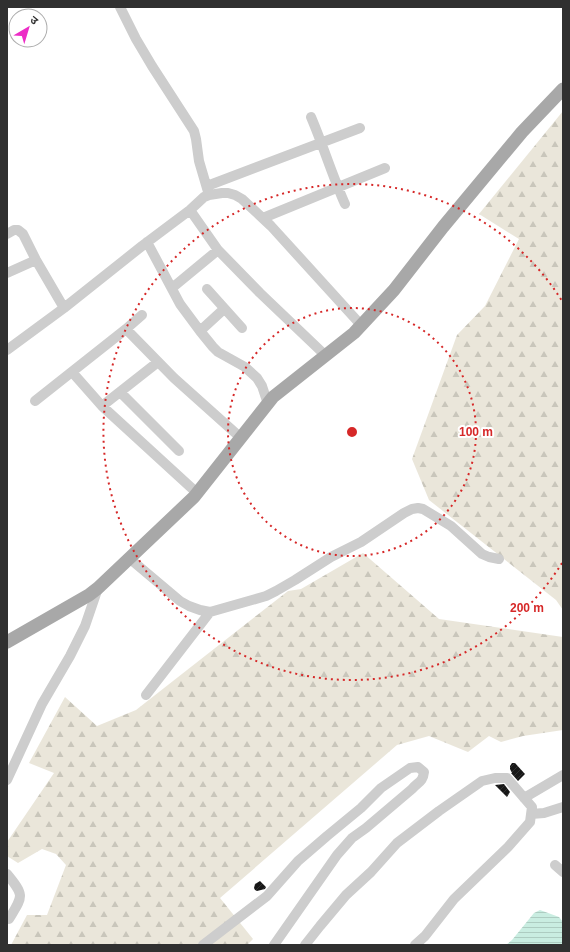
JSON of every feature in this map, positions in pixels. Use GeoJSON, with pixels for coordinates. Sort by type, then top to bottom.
{"type":"FeatureCollection","features":[{"type":"Feature","properties":{"kind":"main road"},"geometry":{"type":"LineString","coordinates":[[7,642],[89,595],[98,588],[197,493],[273,397],[354,333],[394,290],[443,227],[522,132],[563,88]]}},
{"type":"Feature","properties":{"kind":"street"},"geometry":{"type":"LineString","coordinates":[[120,7],[152,66],[194,131],[199,161],[208,190]]}},
{"type":"Feature","properties":{"kind":"street"},"geometry":{"type":"LineString","coordinates":[[311,116],[345,204]]}},
{"type":"Feature","properties":{"kind":"street"},"geometry":{"type":"LineString","coordinates":[[7,350],[64,308],[190,210],[204,197],[208,190],[360,128]]}},
{"type":"Feature","properties":{"kind":"street"},"geometry":{"type":"LineString","coordinates":[[263,218],[385,168]]}},
{"type":"Feature","properties":{"kind":"street"},"geometry":{"type":"LineString","coordinates":[[208,190],[228,193],[242,199],[281,236],[361,325]]}},
{"type":"Feature","properties":{"kind":"street"},"geometry":{"type":"LineString","coordinates":[[190,210],[218,250],[260,294],[325,355]]}},
{"type":"Feature","properties":{"kind":"street"},"geometry":{"type":"LineString","coordinates":[[7,234],[14,230],[21,231],[64,308]]}},
{"type":"Feature","properties":{"kind":"street"},"geometry":{"type":"LineString","coordinates":[[147,242],[180,304],[200,331],[218,352],[245,367],[257,378],[262,386],[268,404]]}},
{"type":"Feature","properties":{"kind":"street"},"geometry":{"type":"LineString","coordinates":[[172,288],[218,250]]}},
{"type":"Feature","properties":{"kind":"street"},"geometry":{"type":"LineString","coordinates":[[7,273],[36,260]]}},
{"type":"Feature","properties":{"kind":"street"},"geometry":{"type":"LineString","coordinates":[[207,289],[242,328]]}},
{"type":"Feature","properties":{"kind":"street"},"geometry":{"type":"LineString","coordinates":[[200,331],[224,309]]}},
{"type":"Feature","properties":{"kind":"street"},"geometry":{"type":"LineString","coordinates":[[35,401],[142,315]]}},
{"type":"Feature","properties":{"kind":"street"},"geometry":{"type":"LineString","coordinates":[[126,329],[174,378],[241,438]]}},
{"type":"Feature","properties":{"kind":"street"},"geometry":{"type":"LineString","coordinates":[[102,406],[158,362]]}},
{"type":"Feature","properties":{"kind":"street"},"geometry":{"type":"LineString","coordinates":[[72,372],[102,406],[197,493]]}},
{"type":"Feature","properties":{"kind":"street"},"geometry":{"type":"LineString","coordinates":[[120,392],[179,451]]}},
{"type":"Feature","properties":{"kind":"street"},"geometry":{"type":"LineString","coordinates":[[129,558],[180,601],[189,606],[210,612],[266,596],[276,591],[331,557],[361,542],[404,512],[412,509],[418,508],[430,512],[450,526],[482,554],[499,559]]}},
{"type":"Feature","properties":{"kind":"street"},"geometry":{"type":"LineString","coordinates":[[7,780],[42,704],[70,656],[85,626],[98,588]]}},
{"type":"Feature","properties":{"kind":"street"},"geometry":{"type":"LineString","coordinates":[[146,695],[210,612]]}},
{"type":"Feature","properties":{"kind":"street"},"geometry":{"type":"LineString","coordinates":[[203,945],[267,896],[298,861],[361,808],[381,788],[410,768],[418,766],[424,772],[420,782],[352,838],[329,866],[274,945]]}},
{"type":"Feature","properties":{"kind":"street"},"geometry":{"type":"LineString","coordinates":[[524,798],[563,775]]}},
{"type":"Feature","properties":{"kind":"street"},"geometry":{"type":"LineString","coordinates":[[304,945],[346,896],[371,872],[397,843],[438,811],[482,781],[495,778],[507,778],[532,807],[530,822],[508,847],[454,899],[425,936],[415,945]]}},
{"type":"Feature","properties":{"kind":"street"},"geometry":{"type":"LineString","coordinates":[[531,814],[544,813],[563,807]]}},
{"type":"Feature","properties":{"kind":"street"},"geometry":{"type":"LineString","coordinates":[[555,865],[563,872]]}},
{"type":"Feature","properties":{"kind":"street"},"geometry":{"type":"LineString","coordinates":[[7,874],[17,886],[20,898],[9,919]]}},
{"type":"Feature","properties":{"kind":"green space"},"geometry":{"type":"Polygon","coordinates":[[[563,111],[563,610],[556,600],[429,500],[412,459],[457,335],[485,306],[519,239],[479,214],[563,111]]]}},
{"type":"Feature","properties":{"kind":"green space"},"geometry":{"type":"Polygon","coordinates":[[[363,553],[439,619],[563,637],[563,730],[523,736],[501,742],[489,736],[468,752],[429,736],[397,745],[220,898],[253,939],[247,945],[11,945],[27,915],[47,915],[66,865],[56,854],[42,849],[18,863],[7,856],[7,842],[54,773],[29,763],[65,697],[97,726],[136,710],[288,591],[301,589],[363,553]]]}},
{"type":"Feature","properties":{"kind":"shaded area"},"geometry":{"type":"Polygon","coordinates":[[[540,910],[559,917],[563,922],[563,945],[506,945],[512,940],[534,913],[540,910]]]}},
{"type":"Feature","properties":{"kind":"building"},"geometry":{"type":"Polygon","coordinates":[[[512,763],[515,763],[525,774],[518,781],[511,773],[510,766],[512,763]]]}},
{"type":"Feature","properties":{"kind":"building"},"geometry":{"type":"Polygon","coordinates":[[[504,784],[510,792],[507,797],[495,785],[504,784]]]}},
{"type":"Feature","properties":{"kind":"building"},"geometry":{"type":"Polygon","coordinates":[[[260,881],[266,887],[265,889],[257,891],[254,888],[255,884],[260,881]]]}}]}
